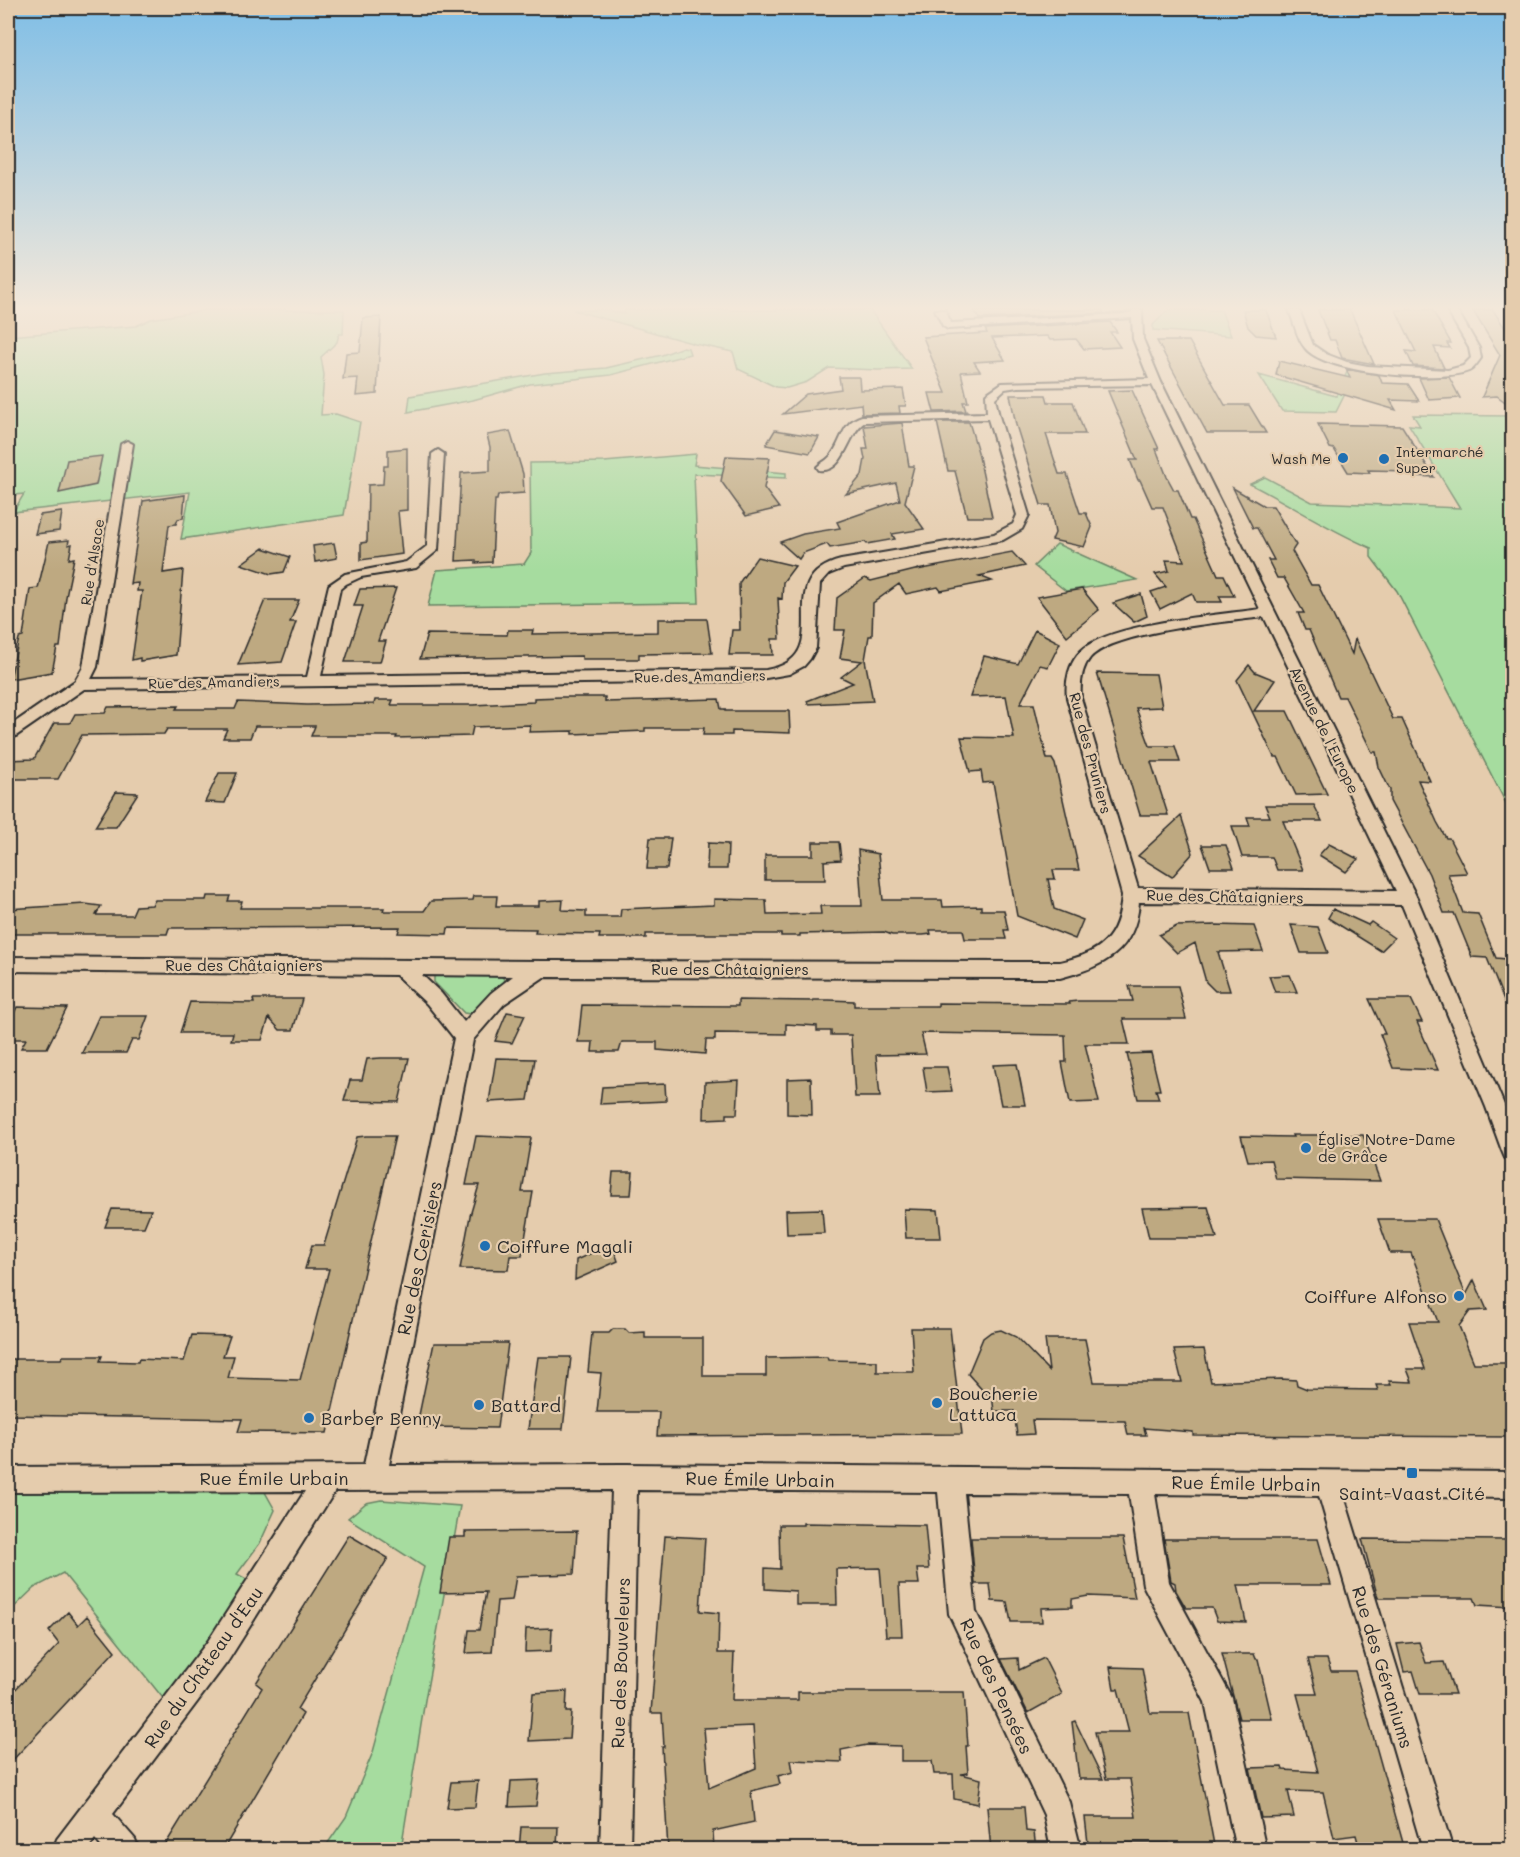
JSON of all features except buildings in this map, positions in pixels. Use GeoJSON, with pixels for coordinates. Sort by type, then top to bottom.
{"type":"FeatureCollection","features":[{"type":"Feature","properties":{"kind":"street","name":"Rue des Amandiers"},"geometry":{"type":"LineString","coordinates":[[81,684],[749,676],[784,671],[806,657],[809,648],[813,584],[815,579],[826,570],[841,564],[998,537],[1018,526],[1023,515],[993,416],[990,397]]}},
{"type":"Feature","properties":{"kind":"street","name":"Avenue de l'Europe"},"geometry":{"type":"LineString","coordinates":[[1163,397],[1408,898],[1496,1107],[1512,1151]]}},
{"type":"Feature","properties":{"kind":"street"},"geometry":{"type":"LineString","coordinates":[[824,467],[837,459],[850,427],[862,419],[993,416]]}},
{"type":"Feature","properties":{"kind":"street","name":"Rue d'Alsace"},"geometry":{"type":"LineString","coordinates":[[81,684],[90,667],[127,444]]}},
{"type":"Feature","properties":{"kind":"street"},"geometry":{"type":"LineString","coordinates":[[313,681],[334,588],[338,582],[356,575],[410,566],[419,561],[433,547],[438,454]]}},
{"type":"Feature","properties":{"kind":"street","name":"Rue des Pruniers"},"geometry":{"type":"LineString","coordinates":[[1131,894],[1074,698],[1072,681],[1079,666],[1090,650],[1113,640],[1146,632],[1267,612]]}},
{"type":"Feature","properties":{"kind":"street"},"geometry":{"type":"LineString","coordinates":[[8,734],[81,684]]}},
{"type":"Feature","properties":{"kind":"street","name":"Rue des Châtaigniers"},"geometry":{"type":"LineString","coordinates":[[8,964],[544,969],[1059,970],[1084,965],[1102,955],[1116,942],[1131,913],[1131,894],[1408,898]]}},
{"type":"Feature","properties":{"kind":"street"},"geometry":{"type":"LineString","coordinates":[[397,966],[422,984],[445,1008],[464,1037]]}},
{"type":"Feature","properties":{"kind":"street","name":"Rue des Cerisiers"},"geometry":{"type":"LineString","coordinates":[[374,1478],[464,1037],[476,1020],[503,993],[544,969]]}},
{"type":"Feature","properties":{"kind":"street","name":"Rue Émile Urbain"},"geometry":{"type":"LineString","coordinates":[[8,1479],[625,1477],[1512,1485]]}},
{"type":"Feature","properties":{"kind":"street","name":"Rue des Bouveleurs"},"geometry":{"type":"LineString","coordinates":[[615,1850],[625,1477]]}},
{"type":"Feature","properties":{"kind":"street","name":"Rue du Château d'Eau"},"geometry":{"type":"LineString","coordinates":[[68,1850],[218,1651],[328,1478]]}},
{"type":"Feature","properties":{"kind":"street","name":"Rue des Pensées"},"geometry":{"type":"LineString","coordinates":[[950,1480],[963,1614],[1058,1814],[1066,1850]]}},
{"type":"Feature","properties":{"kind":"street"},"geometry":{"type":"LineString","coordinates":[[1140,1482],[1156,1585],[1218,1698],[1251,1850]]}},
{"type":"Feature","properties":{"kind":"street","name":"Rue des Géraniums"},"geometry":{"type":"LineString","coordinates":[[1328,1484],[1438,1850]]}},
{"type":"Feature","properties":{"kind":"street"},"geometry":{"type":"LineString","coordinates":[[95,1816],[124,1850]]}},
{"type":"Feature","properties":{"kind":"green space"},"geometry":{"type":"Polygon","coordinates":[[[8,397],[322,397],[321,415],[336,414],[360,422],[344,515],[181,539],[190,492],[13,512],[24,494],[8,496],[8,397]]]}},
{"type":"Feature","properties":{"kind":"green space"},"geometry":{"type":"Polygon","coordinates":[[[410,397],[485,397],[473,400],[408,412],[410,397]]]}},
{"type":"Feature","properties":{"kind":"green space"},"geometry":{"type":"Polygon","coordinates":[[[1273,397],[1344,397],[1336,412],[1282,411],[1273,397]]]}},
{"type":"Feature","properties":{"kind":"green space"},"geometry":{"type":"Polygon","coordinates":[[[1413,415],[1512,416],[1512,815],[1397,591],[1371,557],[1371,548],[1250,484],[1265,477],[1312,502],[1460,508],[1409,425],[1420,426],[1413,415]]]}},
{"type":"Feature","properties":{"kind":"green space"},"geometry":{"type":"Polygon","coordinates":[[[696,454],[694,465],[786,473],[786,478],[694,474],[699,603],[428,606],[437,570],[524,564],[531,553],[530,463],[604,462],[696,454]]]}},
{"type":"Feature","properties":{"kind":"green space"},"geometry":{"type":"Polygon","coordinates":[[[1057,544],[1137,580],[1066,591],[1034,566],[1057,544]]]}},
{"type":"Feature","properties":{"kind":"green space"},"geometry":{"type":"Polygon","coordinates":[[[438,974],[501,975],[505,981],[470,1014],[464,1013],[434,982],[434,977],[438,974]]]}},
{"type":"Feature","properties":{"kind":"green space"},"geometry":{"type":"Polygon","coordinates":[[[267,1478],[265,1492],[275,1510],[260,1543],[237,1574],[261,1587],[174,1712],[63,1573],[34,1588],[8,1613],[8,1479],[267,1478]]]}},
{"type":"Feature","properties":{"kind":"green space"},"geometry":{"type":"Polygon","coordinates":[[[381,1500],[460,1506],[401,1849],[323,1850],[346,1817],[373,1752],[424,1567],[348,1518],[366,1503],[381,1500]]]}},
{"type":"Feature","properties":{"kind":"place","name":"Wash Me"},"geometry":{"type":"Point","coordinates":[1343,458]}},
{"type":"Feature","properties":{"kind":"place","name":"Intermarché Super"},"geometry":{"type":"Point","coordinates":[1384,459]}},
{"type":"Feature","properties":{"kind":"place","name":"Église Notre-Dame de Grâce"},"geometry":{"type":"Point","coordinates":[1306,1148]}},
{"type":"Feature","properties":{"kind":"place","name":"Coiffure Magali"},"geometry":{"type":"Point","coordinates":[485,1246]}},
{"type":"Feature","properties":{"kind":"place","name":"Coiffure Alfonso"},"geometry":{"type":"Point","coordinates":[1459,1296]}},
{"type":"Feature","properties":{"kind":"place","name":"Boucherie Lattuca"},"geometry":{"type":"Point","coordinates":[937,1403]}},
{"type":"Feature","properties":{"kind":"place","name":"Battard"},"geometry":{"type":"Point","coordinates":[479,1405]}},
{"type":"Feature","properties":{"kind":"place","name":"Barber Benny"},"geometry":{"type":"Point","coordinates":[309,1418]}},
{"type":"Feature","properties":{"kind":"place","name":"Saint-Vaast Cité"},"geometry":{"type":"Point","coordinates":[1412,1473]}}]}
